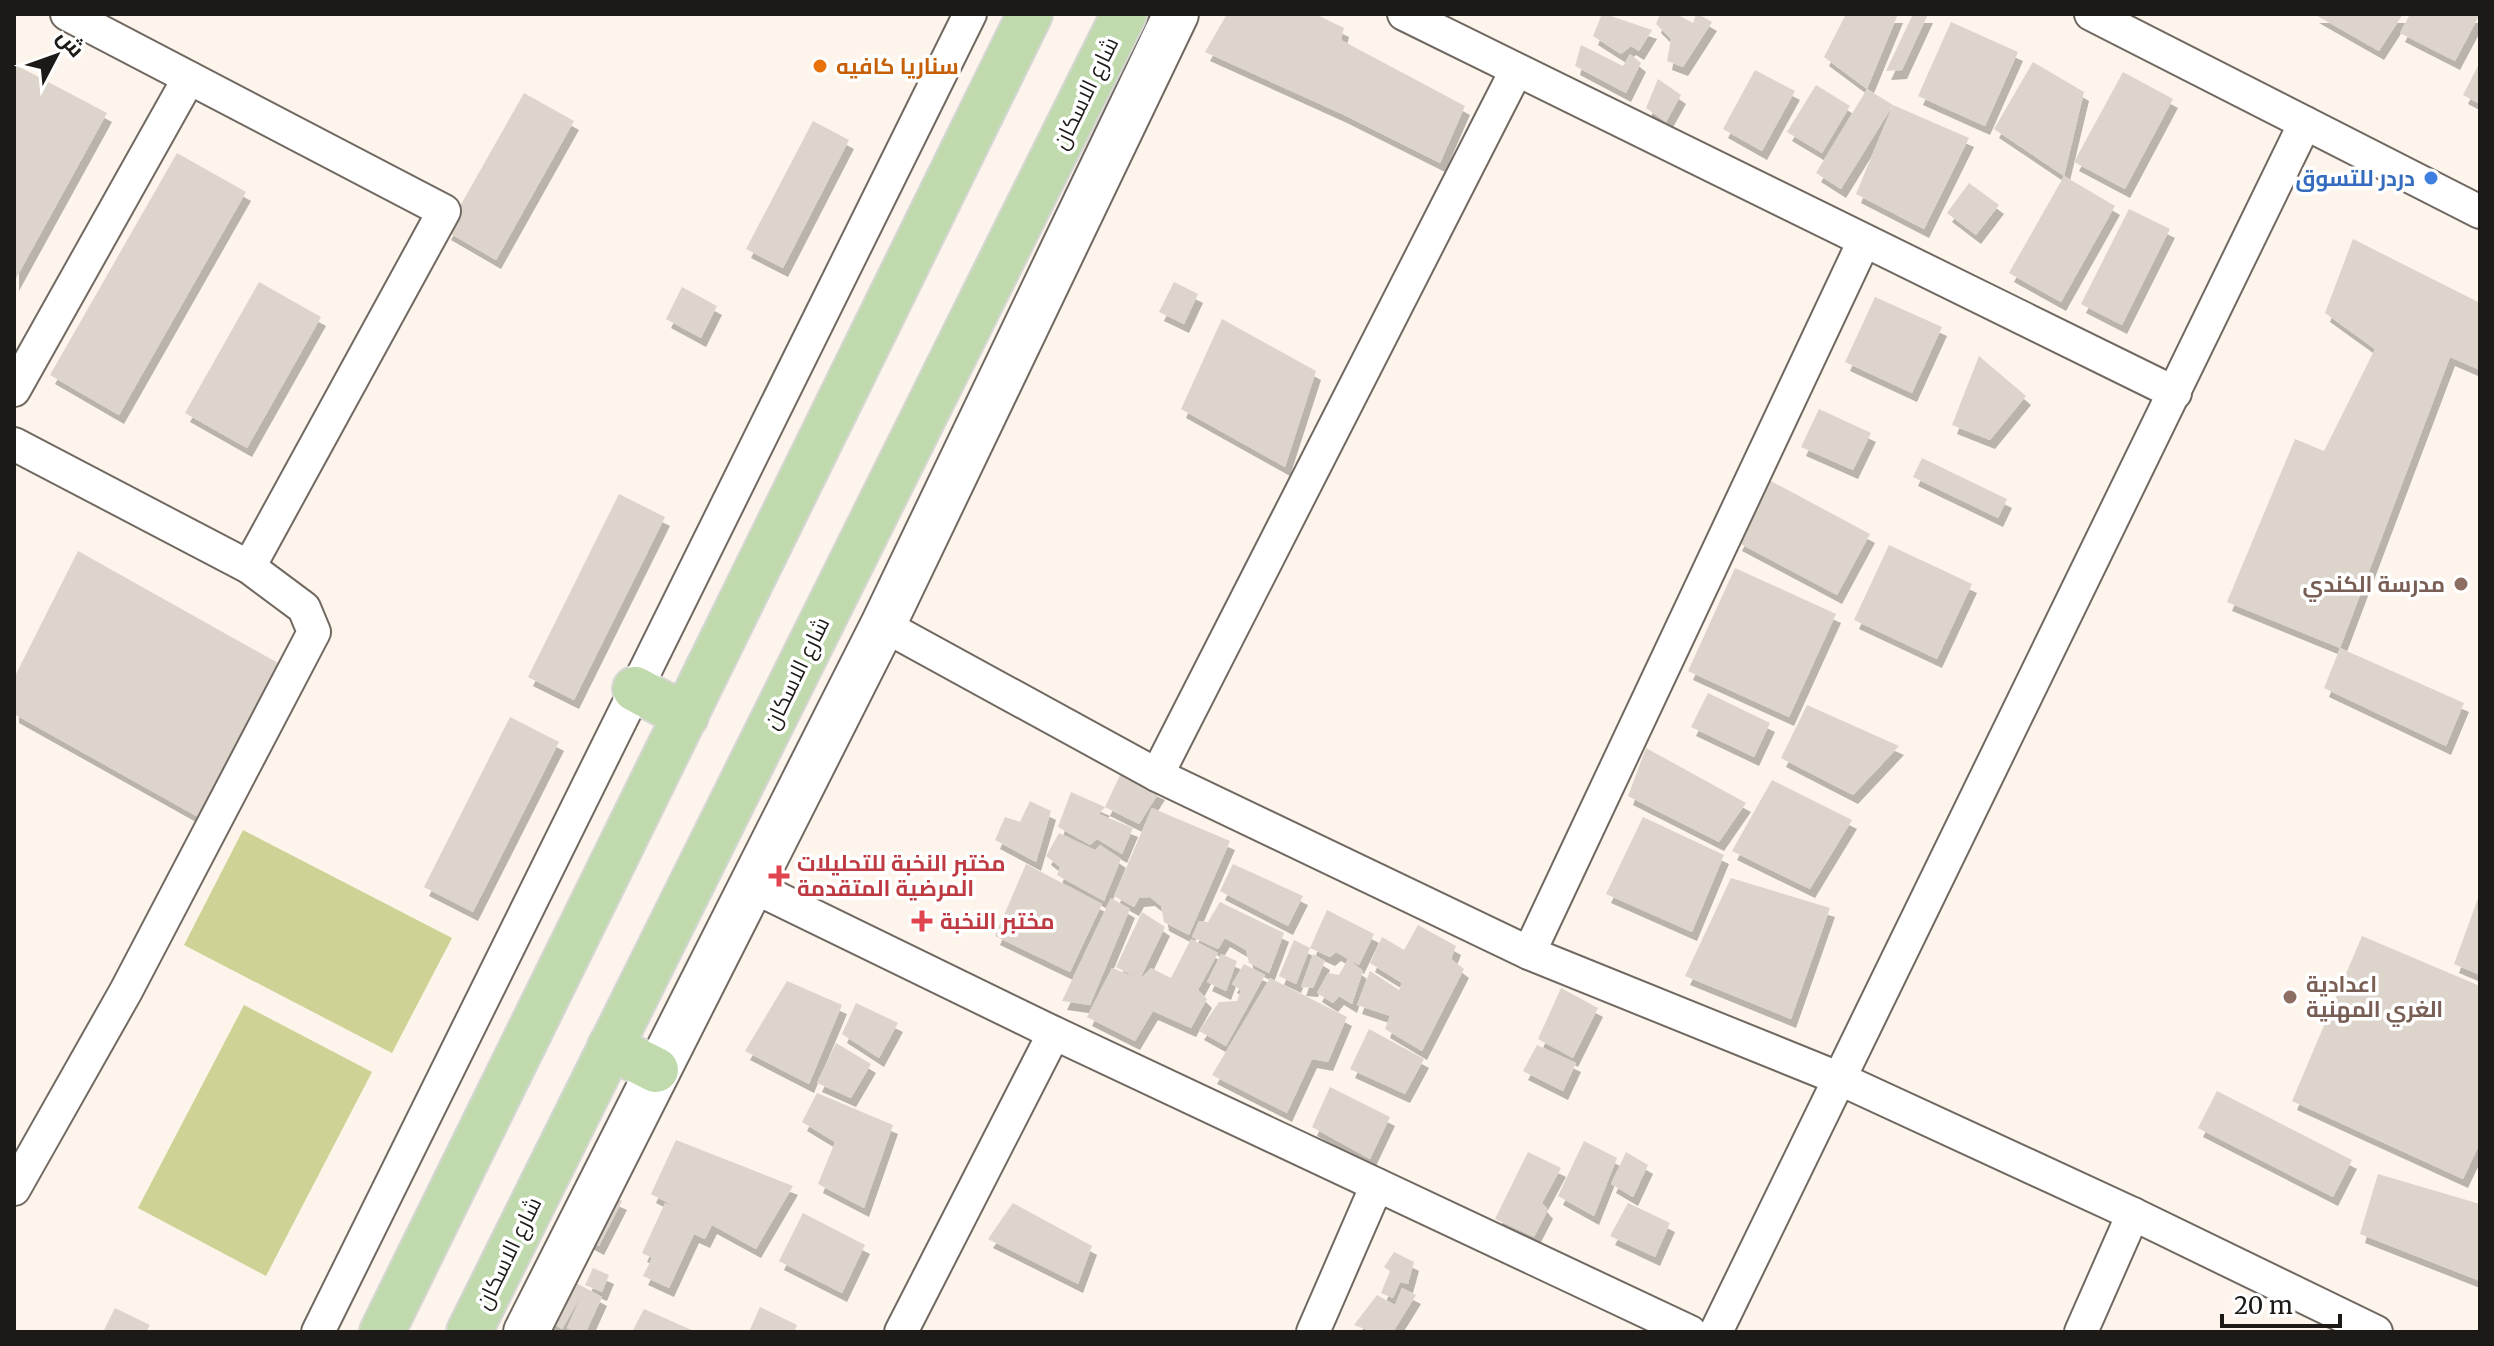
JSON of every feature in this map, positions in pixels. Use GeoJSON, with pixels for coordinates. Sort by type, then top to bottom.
{"type":"FeatureCollection","features":[{"type":"Feature","properties":{"kind":"main road"},"geometry":{"type":"LineString","coordinates":[[382,1332],[1030,14]]}},
{"type":"Feature","properties":{"kind":"main road","name":"شارع الاسكان"},"geometry":{"type":"LineString","coordinates":[[469,1332],[1124,14]]}},
{"type":"Feature","properties":{"kind":"main road"},"geometry":{"type":"LineString","coordinates":[[635,689],[686,716]]}},
{"type":"Feature","properties":{"kind":"main road"},"geometry":{"type":"LineString","coordinates":[[610,1047],[656,1070]]}},
{"type":"Feature","properties":{"kind":"street"},"geometry":{"type":"LineString","coordinates":[[67,14],[444,211],[249,567]]}},
{"type":"Feature","properties":{"kind":"street"},"geometry":{"type":"LineString","coordinates":[[318,1332],[970,14]]}},
{"type":"Feature","properties":{"kind":"street"},"geometry":{"type":"LineString","coordinates":[[526,1332],[883,625],[1176,14]]}},
{"type":"Feature","properties":{"kind":"street"},"geometry":{"type":"LineString","coordinates":[[1404,14],[2175,393]]}},
{"type":"Feature","properties":{"kind":"street"},"geometry":{"type":"LineString","coordinates":[[2091,14],[2480,212]]}},
{"type":"Feature","properties":{"kind":"street"},"geometry":{"type":"LineString","coordinates":[[1157,775],[1516,71]]}},
{"type":"Feature","properties":{"kind":"street"},"geometry":{"type":"LineString","coordinates":[[14,390],[189,78]]}},
{"type":"Feature","properties":{"kind":"street"},"geometry":{"type":"LineString","coordinates":[[1716,1332],[2305,123]]}},
{"type":"Feature","properties":{"kind":"street"},"geometry":{"type":"LineString","coordinates":[[1529,953],[1864,241]]}},
{"type":"Feature","properties":{"kind":"street"},"geometry":{"type":"LineString","coordinates":[[14,444],[249,567],[304,608],[314,632],[126,991],[14,1189]]}},
{"type":"Feature","properties":{"kind":"street"},"geometry":{"type":"LineString","coordinates":[[883,625],[1157,775],[1529,953],[1838,1078],[2133,1214],[2376,1332]]}},
{"type":"Feature","properties":{"kind":"street"},"geometry":{"type":"LineString","coordinates":[[752,886],[1054,1033],[1690,1332]]}},
{"type":"Feature","properties":{"kind":"street"},"geometry":{"type":"LineString","coordinates":[[901,1332],[1054,1033]]}},
{"type":"Feature","properties":{"kind":"street"},"geometry":{"type":"LineString","coordinates":[[1313,1332],[1377,1185]]}},
{"type":"Feature","properties":{"kind":"street"},"geometry":{"type":"LineString","coordinates":[[2081,1332],[2133,1214]]}},
{"type":"Feature","properties":{"kind":"green space"},"geometry":{"type":"Polygon","coordinates":[[[243,830],[452,938],[392,1053],[184,945],[243,830]]]}},
{"type":"Feature","properties":{"kind":"green space"},"geometry":{"type":"Polygon","coordinates":[[[244,1005],[372,1072],[266,1276],[138,1208],[244,1005]]]}},
{"type":"Feature","properties":{"kind":"building"},"geometry":{"type":"Polygon","coordinates":[[[1227,14],[1315,14],[1344,28],[1341,40],[1465,106],[1440,163],[1342,114],[1205,52],[1227,14]]]}},
{"type":"Feature","properties":{"kind":"building"},"geometry":{"type":"Polygon","coordinates":[[[1602,14],[1652,30],[1639,51],[1631,46],[1621,54],[1593,36],[1602,14]]]}},
{"type":"Feature","properties":{"kind":"building"},"geometry":{"type":"Polygon","coordinates":[[[1660,14],[1676,14],[1693,23],[1698,14],[1712,22],[1683,67],[1667,61],[1671,39],[1656,24],[1660,14]]]}},
{"type":"Feature","properties":{"kind":"building"},"geometry":{"type":"Polygon","coordinates":[[[1846,14],[1898,14],[1867,89],[1824,57],[1846,14]]]}},
{"type":"Feature","properties":{"kind":"building"},"geometry":{"type":"Polygon","coordinates":[[[1913,14],[1928,14],[1902,70],[1886,71],[1913,14]]]}},
{"type":"Feature","properties":{"kind":"building"},"geometry":{"type":"Polygon","coordinates":[[[2314,14],[2403,14],[2379,51],[2314,14]]]}},
{"type":"Feature","properties":{"kind":"building"},"geometry":{"type":"Polygon","coordinates":[[[2410,14],[2480,14],[2455,61],[2400,33],[2410,14]]]}},
{"type":"Feature","properties":{"kind":"building"},"geometry":{"type":"Polygon","coordinates":[[[1951,22],[2018,52],[1985,126],[1918,96],[1951,22]]]}},
{"type":"Feature","properties":{"kind":"building"},"geometry":{"type":"Polygon","coordinates":[[[1581,45],[1623,66],[1630,54],[1641,63],[1626,93],[1575,66],[1581,45]]]}},
{"type":"Feature","properties":{"kind":"building"},"geometry":{"type":"Polygon","coordinates":[[[2033,62],[2084,92],[2064,176],[1994,129],[2033,62]]]}},
{"type":"Feature","properties":{"kind":"building"},"geometry":{"type":"Polygon","coordinates":[[[2480,62],[2480,104],[2463,95],[2480,62]]]}},
{"type":"Feature","properties":{"kind":"building"},"geometry":{"type":"Polygon","coordinates":[[[14,64],[107,113],[14,282],[14,64]]]}},
{"type":"Feature","properties":{"kind":"building"},"geometry":{"type":"Polygon","coordinates":[[[1755,70],[1795,91],[1762,151],[1723,129],[1755,70]]]}},
{"type":"Feature","properties":{"kind":"building"},"geometry":{"type":"Polygon","coordinates":[[[2123,72],[2173,99],[2125,189],[2074,162],[2123,72]]]}},
{"type":"Feature","properties":{"kind":"building"},"geometry":{"type":"Polygon","coordinates":[[[1658,79],[1681,95],[1666,122],[1646,108],[1658,79]]]}},
{"type":"Feature","properties":{"kind":"building"},"geometry":{"type":"Polygon","coordinates":[[[1816,85],[1850,106],[1822,153],[1787,132],[1816,85]]]}},
{"type":"Feature","properties":{"kind":"building"},"geometry":{"type":"Polygon","coordinates":[[[1867,89],[1893,105],[1841,189],[1816,173],[1867,89]]]}},
{"type":"Feature","properties":{"kind":"building"},"geometry":{"type":"Polygon","coordinates":[[[524,93],[574,121],[496,260],[446,231],[524,93]]]}},
{"type":"Feature","properties":{"kind":"building"},"geometry":{"type":"Polygon","coordinates":[[[1893,105],[1969,138],[1924,229],[1856,194],[1893,105]]]}},
{"type":"Feature","properties":{"kind":"building"},"geometry":{"type":"Polygon","coordinates":[[[813,121],[849,140],[783,268],[746,249],[813,121]]]}},
{"type":"Feature","properties":{"kind":"building"},"geometry":{"type":"Polygon","coordinates":[[[177,153],[246,192],[119,415],[50,375],[177,153]]]}},
{"type":"Feature","properties":{"kind":"building"},"geometry":{"type":"Polygon","coordinates":[[[2064,176],[2115,206],[2061,302],[2009,273],[2064,176]]]}},
{"type":"Feature","properties":{"kind":"building"},"geometry":{"type":"Polygon","coordinates":[[[1969,183],[1999,205],[1976,235],[1947,213],[1969,183]]]}},
{"type":"Feature","properties":{"kind":"building"},"geometry":{"type":"Polygon","coordinates":[[[2129,209],[2170,229],[2122,325],[2081,304],[2129,209]]]}},
{"type":"Feature","properties":{"kind":"building"},"geometry":{"type":"Polygon","coordinates":[[[2353,239],[2480,303],[2480,370],[2450,357],[2340,648],[2227,602],[2295,439],[2324,451],[2375,349],[2325,313],[2353,239]]]}},
{"type":"Feature","properties":{"kind":"building"},"geometry":{"type":"Polygon","coordinates":[[[259,282],[321,317],[247,448],[185,413],[259,282]]]}},
{"type":"Feature","properties":{"kind":"building"},"geometry":{"type":"Polygon","coordinates":[[[1174,282],[1198,294],[1184,324],[1159,312],[1174,282]]]}},
{"type":"Feature","properties":{"kind":"building"},"geometry":{"type":"Polygon","coordinates":[[[682,287],[717,306],[701,338],[666,319],[682,287]]]}},
{"type":"Feature","properties":{"kind":"building"},"geometry":{"type":"Polygon","coordinates":[[[1875,297],[1942,327],[1912,393],[1845,362],[1875,297]]]}},
{"type":"Feature","properties":{"kind":"building"},"geometry":{"type":"Polygon","coordinates":[[[1222,319],[1316,371],[1285,467],[1181,409],[1222,319]]]}},
{"type":"Feature","properties":{"kind":"building"},"geometry":{"type":"Polygon","coordinates":[[[1979,356],[2026,396],[1990,440],[1952,425],[1979,356]]]}},
{"type":"Feature","properties":{"kind":"building"},"geometry":{"type":"Polygon","coordinates":[[[1819,409],[1871,433],[1853,470],[1801,447],[1819,409]]]}},
{"type":"Feature","properties":{"kind":"building"},"geometry":{"type":"Polygon","coordinates":[[[1922,458],[2007,499],[1998,518],[1913,477],[1922,458]]]}},
{"type":"Feature","properties":{"kind":"building"},"geometry":{"type":"Polygon","coordinates":[[[1769,480],[1870,534],[1837,595],[1737,542],[1769,480]]]}},
{"type":"Feature","properties":{"kind":"building"},"geometry":{"type":"Polygon","coordinates":[[[619,494],[665,517],[574,700],[528,677],[619,494]]]}},
{"type":"Feature","properties":{"kind":"building"},"geometry":{"type":"Polygon","coordinates":[[[1889,545],[1972,584],[1937,659],[1854,620],[1889,545]]]}},
{"type":"Feature","properties":{"kind":"building"},"geometry":{"type":"Polygon","coordinates":[[[78,551],[294,672],[216,827],[14,714],[14,678],[78,551]]]}},
{"type":"Feature","properties":{"kind":"building"},"geometry":{"type":"Polygon","coordinates":[[[1735,568],[1836,614],[1789,717],[1688,671],[1735,568]]]}},
{"type":"Feature","properties":{"kind":"building"},"geometry":{"type":"Polygon","coordinates":[[[2340,648],[2464,703],[2446,746],[2324,688],[2340,648]]]}},
{"type":"Feature","properties":{"kind":"building"},"geometry":{"type":"Polygon","coordinates":[[[1708,693],[1770,723],[1754,757],[1691,727],[1708,693]]]}},
{"type":"Feature","properties":{"kind":"building"},"geometry":{"type":"Polygon","coordinates":[[[1807,705],[1899,746],[1853,795],[1781,758],[1807,705]]]}},
{"type":"Feature","properties":{"kind":"building"},"geometry":{"type":"Polygon","coordinates":[[[510,717],[559,742],[473,912],[424,887],[510,717]]]}},
{"type":"Feature","properties":{"kind":"building"},"geometry":{"type":"Polygon","coordinates":[[[1646,748],[1746,803],[1719,842],[1628,796],[1646,748]]]}},
{"type":"Feature","properties":{"kind":"building"},"geometry":{"type":"Polygon","coordinates":[[[1121,773],[1160,791],[1139,824],[1105,807],[1121,773]]]}},
{"type":"Feature","properties":{"kind":"building"},"geometry":{"type":"Polygon","coordinates":[[[1772,780],[1852,820],[1810,889],[1732,851],[1772,780]]]}},
{"type":"Feature","properties":{"kind":"building"},"geometry":{"type":"Polygon","coordinates":[[[1071,792],[1105,807],[1099,814],[1133,828],[1122,854],[1097,839],[1090,845],[1058,827],[1071,792]]]}},
{"type":"Feature","properties":{"kind":"building"},"geometry":{"type":"Polygon","coordinates":[[[1030,801],[1051,811],[1036,862],[995,840],[1005,817],[1020,822],[1030,801]]]}},
{"type":"Feature","properties":{"kind":"building"},"geometry":{"type":"Polygon","coordinates":[[[1152,808],[1230,841],[1189,935],[1164,922],[1161,906],[1150,897],[1139,898],[1134,907],[1114,896],[1152,808]]]}},
{"type":"Feature","properties":{"kind":"building"},"geometry":{"type":"Polygon","coordinates":[[[1643,817],[1724,855],[1692,932],[1606,894],[1643,817]]]}},
{"type":"Feature","properties":{"kind":"building"},"geometry":{"type":"Polygon","coordinates":[[[1059,833],[1095,850],[1100,845],[1121,859],[1104,901],[1057,875],[1060,867],[1046,856],[1059,833]]]}},
{"type":"Feature","properties":{"kind":"building"},"geometry":{"type":"Polygon","coordinates":[[[1026,864],[1102,904],[1070,972],[995,936],[1026,864]]]}},
{"type":"Feature","properties":{"kind":"building"},"geometry":{"type":"Polygon","coordinates":[[[1233,864],[1303,896],[1288,926],[1220,891],[1233,864]]]}},
{"type":"Feature","properties":{"kind":"building"},"geometry":{"type":"Polygon","coordinates":[[[1731,878],[1830,908],[1791,1019],[1685,976],[1731,878]]]}},
{"type":"Feature","properties":{"kind":"building"},"geometry":{"type":"Polygon","coordinates":[[[2480,893],[2480,975],[2454,964],[2480,893]]]}},
{"type":"Feature","properties":{"kind":"building"},"geometry":{"type":"Polygon","coordinates":[[[1111,898],[1130,909],[1090,1005],[1062,1001],[1111,898]]]}},
{"type":"Feature","properties":{"kind":"building"},"geometry":{"type":"Polygon","coordinates":[[[1220,902],[1284,933],[1269,973],[1249,963],[1246,950],[1225,938],[1218,949],[1192,937],[1199,921],[1208,922],[1220,902]]]}},
{"type":"Feature","properties":{"kind":"building"},"geometry":{"type":"Polygon","coordinates":[[[1327,910],[1374,934],[1359,965],[1336,952],[1330,957],[1310,948],[1327,910]]]}},
{"type":"Feature","properties":{"kind":"building"},"geometry":{"type":"Polygon","coordinates":[[[1142,912],[1165,927],[1140,979],[1116,967],[1142,912]]]}},
{"type":"Feature","properties":{"kind":"building"},"geometry":{"type":"Polygon","coordinates":[[[1418,925],[1456,946],[1451,959],[1464,969],[1422,1051],[1385,1029],[1390,1016],[1357,1005],[1370,971],[1399,990],[1402,983],[1370,963],[1382,937],[1404,950],[1418,925]]]}},
{"type":"Feature","properties":{"kind":"building"},"geometry":{"type":"Polygon","coordinates":[[[2362,936],[2480,986],[2480,1143],[2463,1179],[2292,1101],[2362,936]]]}},
{"type":"Feature","properties":{"kind":"building"},"geometry":{"type":"Polygon","coordinates":[[[1191,939],[1218,953],[1198,990],[1207,999],[1191,1028],[1153,1011],[1135,1041],[1087,1017],[1112,968],[1140,979],[1151,968],[1171,978],[1191,939]]]}},
{"type":"Feature","properties":{"kind":"building"},"geometry":{"type":"Polygon","coordinates":[[[1294,940],[1310,948],[1296,984],[1279,976],[1294,940]]]}},
{"type":"Feature","properties":{"kind":"building"},"geometry":{"type":"Polygon","coordinates":[[[1221,954],[1237,961],[1226,991],[1207,982],[1221,954]]]}},
{"type":"Feature","properties":{"kind":"building"},"geometry":{"type":"Polygon","coordinates":[[[1313,954],[1325,961],[1313,988],[1301,987],[1313,954]]]}},
{"type":"Feature","properties":{"kind":"building"},"geometry":{"type":"Polygon","coordinates":[[[1348,959],[1363,971],[1352,1004],[1339,996],[1333,1003],[1317,993],[1328,973],[1339,975],[1348,959]]]}},
{"type":"Feature","properties":{"kind":"building"},"geometry":{"type":"Polygon","coordinates":[[[1244,964],[1265,975],[1226,1046],[1199,1031],[1219,1002],[1237,1001],[1241,990],[1232,984],[1244,964]]]}},
{"type":"Feature","properties":{"kind":"building"},"geometry":{"type":"Polygon","coordinates":[[[1270,978],[1347,1017],[1328,1062],[1312,1059],[1287,1113],[1212,1075],[1270,978]]]}},
{"type":"Feature","properties":{"kind":"building"},"geometry":{"type":"Polygon","coordinates":[[[787,981],[842,1005],[809,1084],[745,1051],[787,981]]]}},
{"type":"Feature","properties":{"kind":"building"},"geometry":{"type":"Polygon","coordinates":[[[1561,988],[1598,1008],[1573,1058],[1538,1039],[1561,988]]]}},
{"type":"Feature","properties":{"kind":"building"},"geometry":{"type":"Polygon","coordinates":[[[856,1003],[898,1023],[879,1058],[842,1034],[856,1003]]]}},
{"type":"Feature","properties":{"kind":"building"},"geometry":{"type":"Polygon","coordinates":[[[1369,1029],[1424,1059],[1405,1094],[1350,1069],[1369,1029]]]}},
{"type":"Feature","properties":{"kind":"building"},"geometry":{"type":"Polygon","coordinates":[[[836,1043],[871,1064],[851,1098],[817,1083],[836,1043]]]}},
{"type":"Feature","properties":{"kind":"building"},"geometry":{"type":"Polygon","coordinates":[[[1537,1045],[1576,1063],[1563,1091],[1523,1071],[1537,1045]]]}},
{"type":"Feature","properties":{"kind":"building"},"geometry":{"type":"Polygon","coordinates":[[[1330,1087],[1390,1117],[1370,1159],[1312,1127],[1330,1087]]]}},
{"type":"Feature","properties":{"kind":"building"},"geometry":{"type":"Polygon","coordinates":[[[2217,1091],[2352,1160],[2333,1197],[2198,1128],[2217,1091]]]}},
{"type":"Feature","properties":{"kind":"building"},"geometry":{"type":"Polygon","coordinates":[[[817,1093],[893,1125],[864,1208],[818,1184],[835,1142],[802,1122],[817,1093]]]}},
{"type":"Feature","properties":{"kind":"building"},"geometry":{"type":"Polygon","coordinates":[[[676,1140],[793,1186],[756,1249],[712,1225],[705,1239],[694,1234],[669,1288],[643,1276],[652,1258],[642,1253],[665,1203],[679,1209],[651,1194],[676,1140]]]}},
{"type":"Feature","properties":{"kind":"building"},"geometry":{"type":"Polygon","coordinates":[[[1584,1141],[1617,1158],[1594,1216],[1558,1196],[1584,1141]]]}},
{"type":"Feature","properties":{"kind":"building"},"geometry":{"type":"Polygon","coordinates":[[[1528,1152],[1561,1168],[1542,1203],[1548,1210],[1534,1237],[1495,1219],[1528,1152]]]}},
{"type":"Feature","properties":{"kind":"building"},"geometry":{"type":"Polygon","coordinates":[[[1626,1152],[1648,1165],[1633,1197],[1611,1184],[1626,1152]]]}},
{"type":"Feature","properties":{"kind":"building"},"geometry":{"type":"Polygon","coordinates":[[[2378,1174],[2480,1204],[2480,1281],[2360,1234],[2378,1174]]]}},
{"type":"Feature","properties":{"kind":"building"},"geometry":{"type":"Polygon","coordinates":[[[604,1193],[622,1201],[599,1246],[582,1237],[604,1193]]]}},
{"type":"Feature","properties":{"kind":"building"},"geometry":{"type":"Polygon","coordinates":[[[1013,1203],[1092,1246],[1078,1284],[988,1239],[1013,1203]]]}},
{"type":"Feature","properties":{"kind":"building"},"geometry":{"type":"Polygon","coordinates":[[[1628,1203],[1670,1223],[1655,1257],[1610,1236],[1628,1203]]]}},
{"type":"Feature","properties":{"kind":"building"},"geometry":{"type":"Polygon","coordinates":[[[803,1213],[865,1245],[842,1293],[779,1261],[803,1213]]]}},
{"type":"Feature","properties":{"kind":"building"},"geometry":{"type":"Polygon","coordinates":[[[1394,1252],[1414,1262],[1408,1284],[1400,1282],[1393,1298],[1381,1293],[1390,1271],[1384,1267],[1394,1252]]]}},
{"type":"Feature","properties":{"kind":"building"},"geometry":{"type":"Polygon","coordinates":[[[593,1268],[609,1275],[602,1292],[585,1285],[593,1268]]]}},
{"type":"Feature","properties":{"kind":"building"},"geometry":{"type":"Polygon","coordinates":[[[569,1279],[602,1297],[586,1332],[567,1328],[582,1294],[562,1329],[547,1320],[569,1279]]]}},
{"type":"Feature","properties":{"kind":"building"},"geometry":{"type":"Polygon","coordinates":[[[1402,1288],[1416,1295],[1393,1332],[1385,1329],[1384,1332],[1373,1332],[1354,1325],[1377,1295],[1395,1305],[1402,1288]]]}},
{"type":"Feature","properties":{"kind":"building"},"geometry":{"type":"Polygon","coordinates":[[[760,1307],[797,1325],[794,1332],[749,1332],[760,1307]]]}},
{"type":"Feature","properties":{"kind":"building"},"geometry":{"type":"Polygon","coordinates":[[[115,1308],[150,1325],[146,1332],[103,1332],[115,1308]]]}},
{"type":"Feature","properties":{"kind":"building"},"geometry":{"type":"Polygon","coordinates":[[[644,1309],[696,1332],[632,1332],[644,1309]]]}},
{"type":"Feature","properties":{"kind":"place","name":"سناريا كافيه"},"geometry":{"type":"Point","coordinates":[820,66]}},
{"type":"Feature","properties":{"kind":"place","name":"دردر للتسوق"},"geometry":{"type":"Point","coordinates":[2431,178]}},
{"type":"Feature","properties":{"kind":"place","name":"مدرسة الكندي"},"geometry":{"type":"Point","coordinates":[2461,584]}},
{"type":"Feature","properties":{"kind":"place","name":"مختبر النخبة للتحليلات المرضية المتقدمة"},"geometry":{"type":"Point","coordinates":[779,876]}},
{"type":"Feature","properties":{"kind":"place","name":"مختبر النخبة"},"geometry":{"type":"Point","coordinates":[922,921]}},
{"type":"Feature","properties":{"kind":"place","name":"اعدادية الغري المهنية"},"geometry":{"type":"Point","coordinates":[2290,997]}}]}
